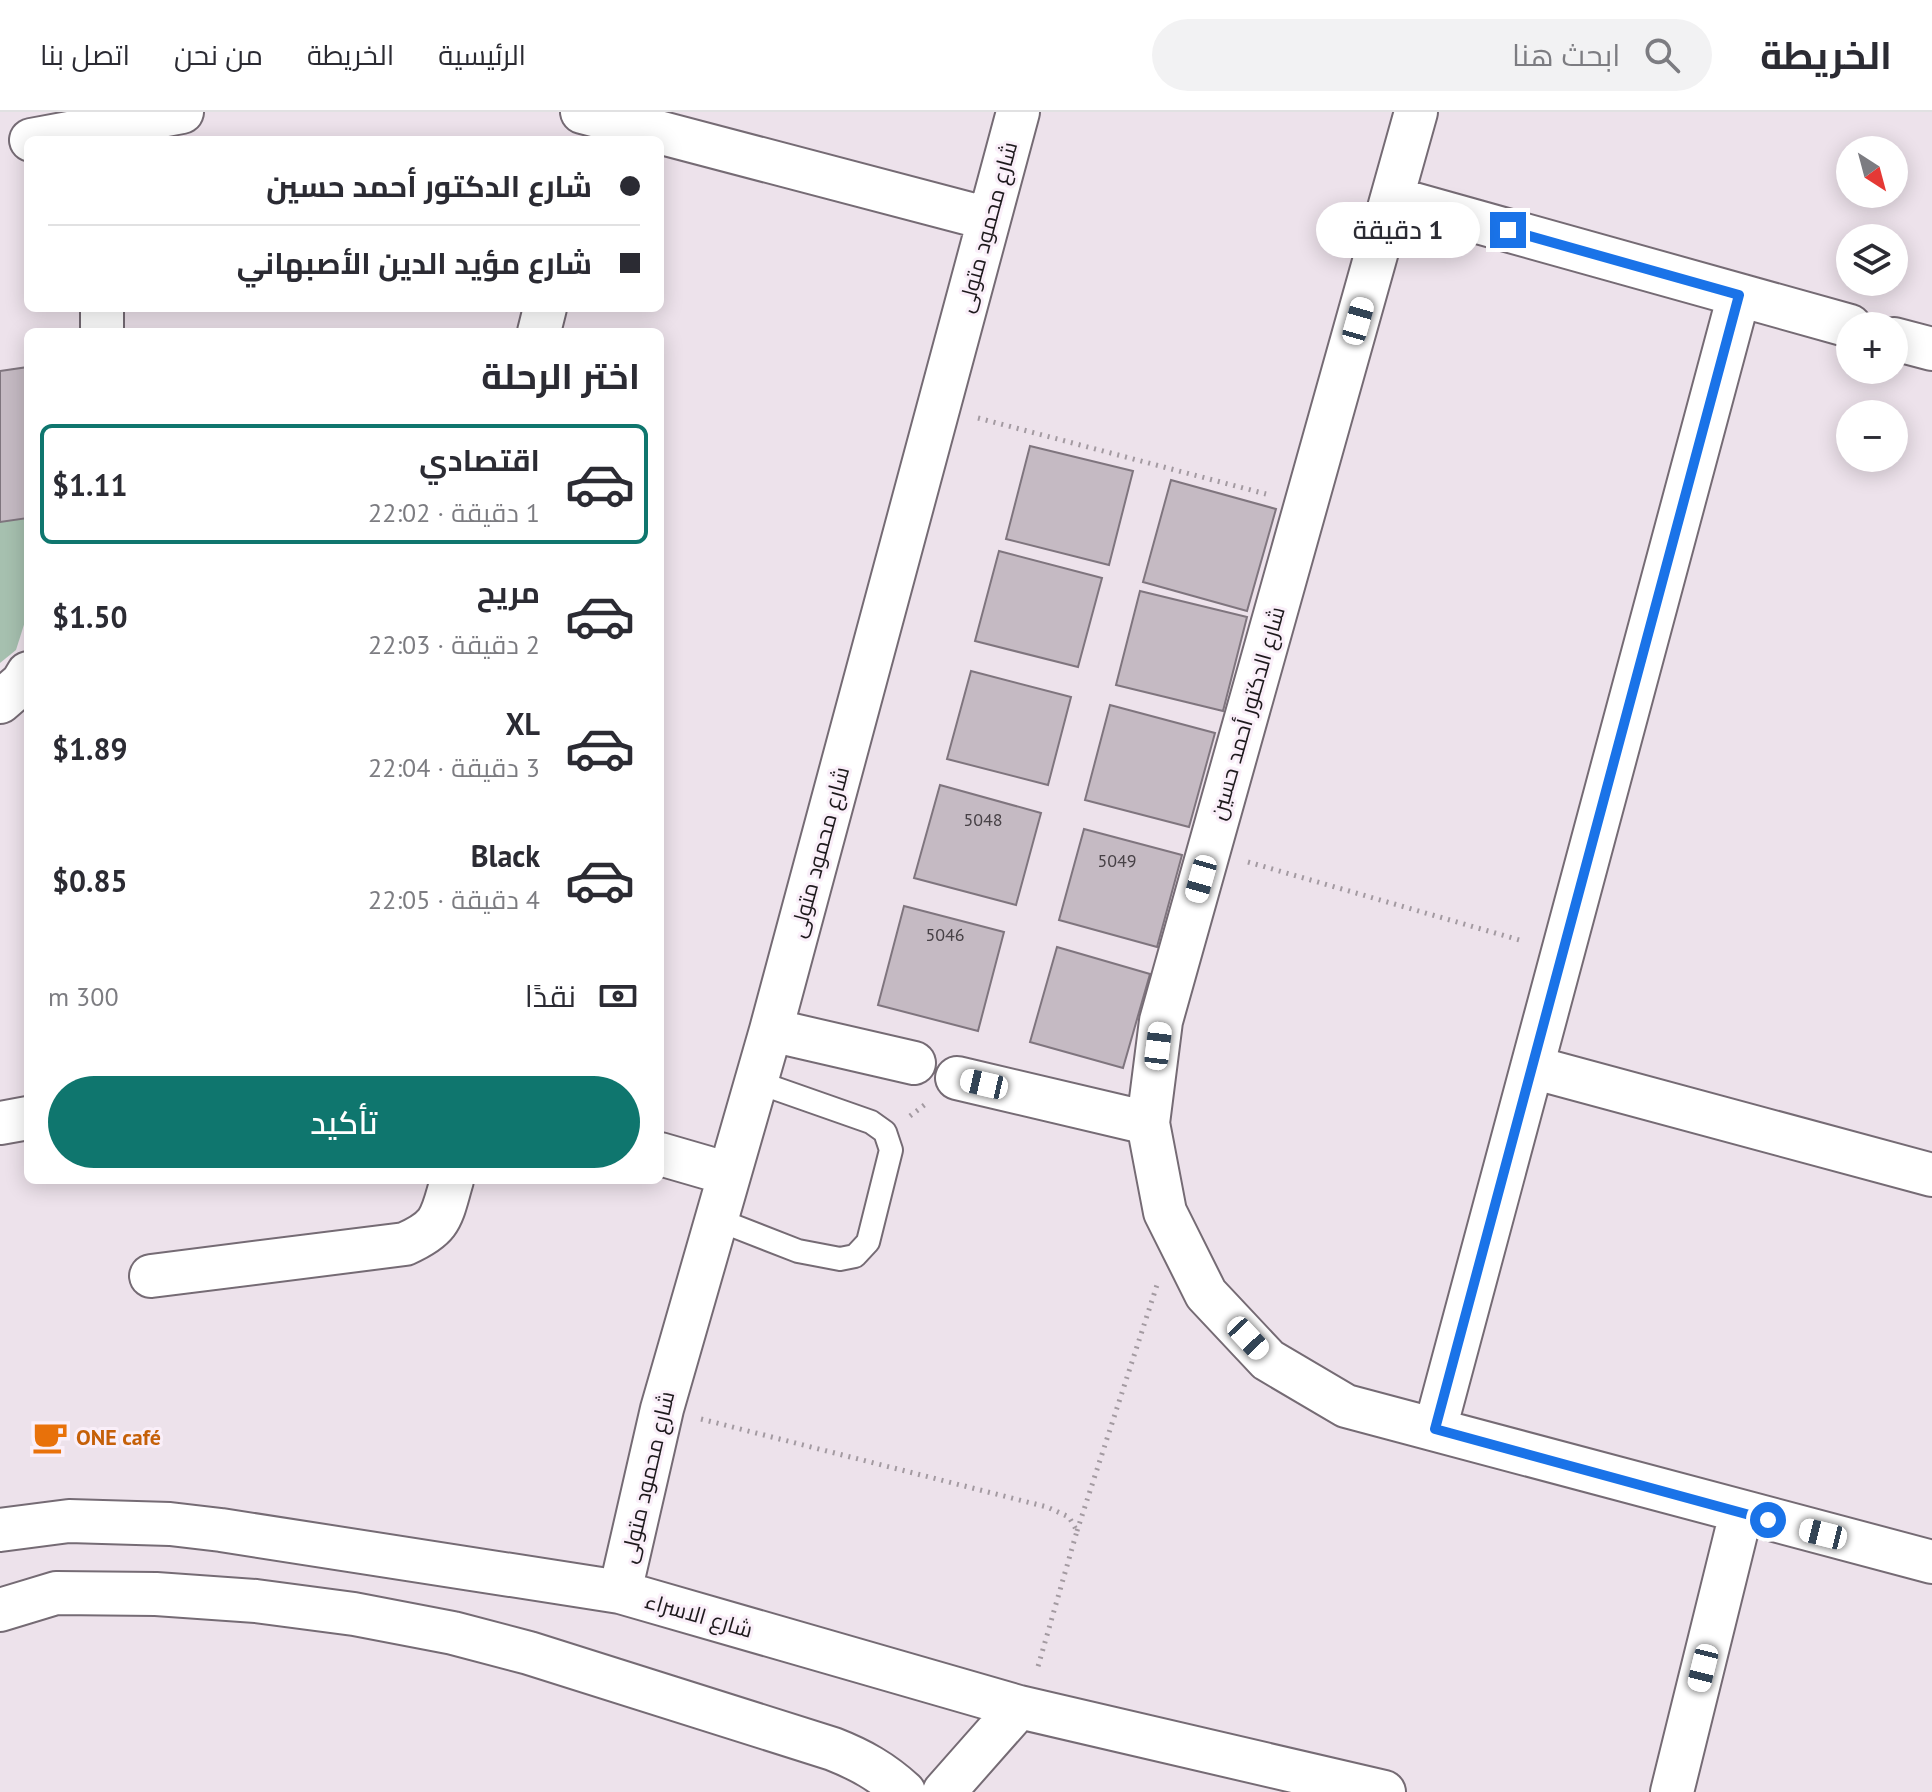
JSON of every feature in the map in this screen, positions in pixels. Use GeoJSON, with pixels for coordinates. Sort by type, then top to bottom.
{"type":"FeatureCollection","features":[{"type":"Feature","properties":{"kind":"street"},"geometry":{"type":"LineString","coordinates":[[72,136],[104,133],[182,112]]}},
{"type":"Feature","properties":{"kind":"street","name":"شارع محمود متولى"},"geometry":{"type":"LineString","coordinates":[[620,1592],[662,1409],[757,1082],[1018,112]]}},
{"type":"Feature","properties":{"kind":"street","name":"شارع الدكتور أحمد حسين"},"geometry":{"type":"LineString","coordinates":[[1416,112],[1161,1021],[1148,1123],[1165,1212],[1206,1294],[1268,1360],[1346,1406],[1932,1562]]}},
{"type":"Feature","properties":{"kind":"street"},"geometry":{"type":"LineString","coordinates":[[589,123],[643,136]]}},
{"type":"Feature","properties":{"kind":"street"},"geometry":{"type":"LineString","coordinates":[[0,146],[24,141]]}},
{"type":"Feature","properties":{"kind":"street"},"geometry":{"type":"LineString","coordinates":[[664,141],[989,219]]}},
{"type":"Feature","properties":{"kind":"street"},"geometry":{"type":"LineString","coordinates":[[1392,198],[1836,322]]}},
{"type":"Feature","properties":{"kind":"street"},"geometry":{"type":"LineString","coordinates":[[1435,1429],[1739,295]]}},
{"type":"Feature","properties":{"kind":"street"},"geometry":{"type":"LineString","coordinates":[[1908,343],[1932,349]]}},
{"type":"Feature","properties":{"kind":"street"},"geometry":{"type":"LineString","coordinates":[[0,702],[24,680]]}},
{"type":"Feature","properties":{"kind":"street"},"geometry":{"type":"LineString","coordinates":[[771,1030],[914,1063]]}},
{"type":"Feature","properties":{"kind":"street"},"geometry":{"type":"LineString","coordinates":[[1532,1067],[1932,1175]]}},
{"type":"Feature","properties":{"kind":"street"},"geometry":{"type":"LineString","coordinates":[[957,1078],[1148,1123]]}},
{"type":"Feature","properties":{"kind":"street"},"geometry":{"type":"LineString","coordinates":[[0,1123],[24,1119]]}},
{"type":"Feature","properties":{"kind":"street"},"geometry":{"type":"LineString","coordinates":[[664,1155],[729,1174]]}},
{"type":"Feature","properties":{"kind":"street"},"geometry":{"type":"LineString","coordinates":[[151,1276],[405,1244],[426,1235],[439,1222],[451,1184]]}},
{"type":"Feature","properties":{"kind":"street"},"geometry":{"type":"LineString","coordinates":[[1672,1792],[1741,1513]]}},
{"type":"Feature","properties":{"kind":"street","name":"شارع الاسراء"},"geometry":{"type":"LineString","coordinates":[[0,1530],[69,1521],[170,1524],[620,1592],[1019,1707],[1384,1792]]}},
{"type":"Feature","properties":{"kind":"street"},"geometry":{"type":"LineString","coordinates":[[0,1610],[56,1593],[156,1594],[256,1601],[354,1614],[453,1633],[529,1653],[833,1749],[860,1759],[885,1774],[904,1792]]}},
{"type":"Feature","properties":{"kind":"street"},"geometry":{"type":"LineString","coordinates":[[944,1792],[1019,1707]]}},
{"type":"Feature","properties":{"kind":"lane"},"geometry":{"type":"LineString","coordinates":[[716,1219],[798,1251],[840,1259],[855,1256],[868,1242],[891,1150],[885,1132],[871,1122],[757,1082]]}},
{"type":"Feature","properties":{"kind":"path"},"geometry":{"type":"LineString","coordinates":[[939,408],[1306,505]]}},
{"type":"Feature","properties":{"kind":"path"},"geometry":{"type":"LineString","coordinates":[[1209,851],[1563,952]]}},
{"type":"Feature","properties":{"kind":"path"},"geometry":{"type":"LineString","coordinates":[[1019,1707],[1036,1674],[1077,1531],[1174,1231]]}},
{"type":"Feature","properties":{"kind":"path"},"geometry":{"type":"LineString","coordinates":[[662,1409],[1047,1507],[1069,1517],[1077,1531]]}},
{"type":"Feature","properties":{"kind":"green space"},"geometry":{"type":"Polygon","coordinates":[[[24,519],[24,625],[16,650],[0,663],[0,522],[24,519]]]}},
{"type":"Feature","properties":{"kind":"building"},"geometry":{"type":"Polygon","coordinates":[[[24,368],[24,519],[0,522],[0,371],[24,368]]]}},
{"type":"Feature","properties":{"kind":"building"},"geometry":{"type":"Polygon","coordinates":[[[1030,446],[1133,471],[1109,565],[1006,539],[1030,446]]]}},
{"type":"Feature","properties":{"kind":"building"},"geometry":{"type":"Polygon","coordinates":[[[1171,480],[1276,509],[1247,611],[1143,582],[1171,480]]]}},
{"type":"Feature","properties":{"kind":"building"},"geometry":{"type":"Polygon","coordinates":[[[999,551],[1102,578],[1078,667],[975,641],[999,551]]]}},
{"type":"Feature","properties":{"kind":"building"},"geometry":{"type":"Polygon","coordinates":[[[1140,591],[1247,617],[1223,711],[1116,685],[1140,591]]]}},
{"type":"Feature","properties":{"kind":"building"},"geometry":{"type":"Polygon","coordinates":[[[971,671],[1071,697],[1048,785],[947,759],[971,671]]]}},
{"type":"Feature","properties":{"kind":"building"},"geometry":{"type":"Polygon","coordinates":[[[1110,705],[1215,733],[1189,827],[1085,800],[1110,705]]]}},
{"type":"Feature","properties":{"kind":"building"},"geometry":{"type":"Polygon","coordinates":[[[940,785],[1041,813],[1016,905],[914,878],[940,785]]]}},
{"type":"Feature","properties":{"kind":"building"},"geometry":{"type":"Polygon","coordinates":[[[1084,829],[1182,855],[1157,947],[1059,920],[1084,829]]]}},
{"type":"Feature","properties":{"kind":"building"},"geometry":{"type":"Polygon","coordinates":[[[904,906],[1004,932],[978,1031],[878,1005],[904,906]]]}},
{"type":"Feature","properties":{"kind":"building"},"geometry":{"type":"Polygon","coordinates":[[[1057,947],[1150,974],[1123,1068],[1030,1042],[1057,947]]]}},
{"type":"Feature","properties":{"kind":"place","name":"ONE café"},"geometry":{"type":"Point","coordinates":[50,1437]}},
{"type":"Feature","properties":{"kind":"route"},"geometry":{"type":"LineString","coordinates":[[1508,230],[1739,295],[1435,1429],[1768,1520]]}}]}
